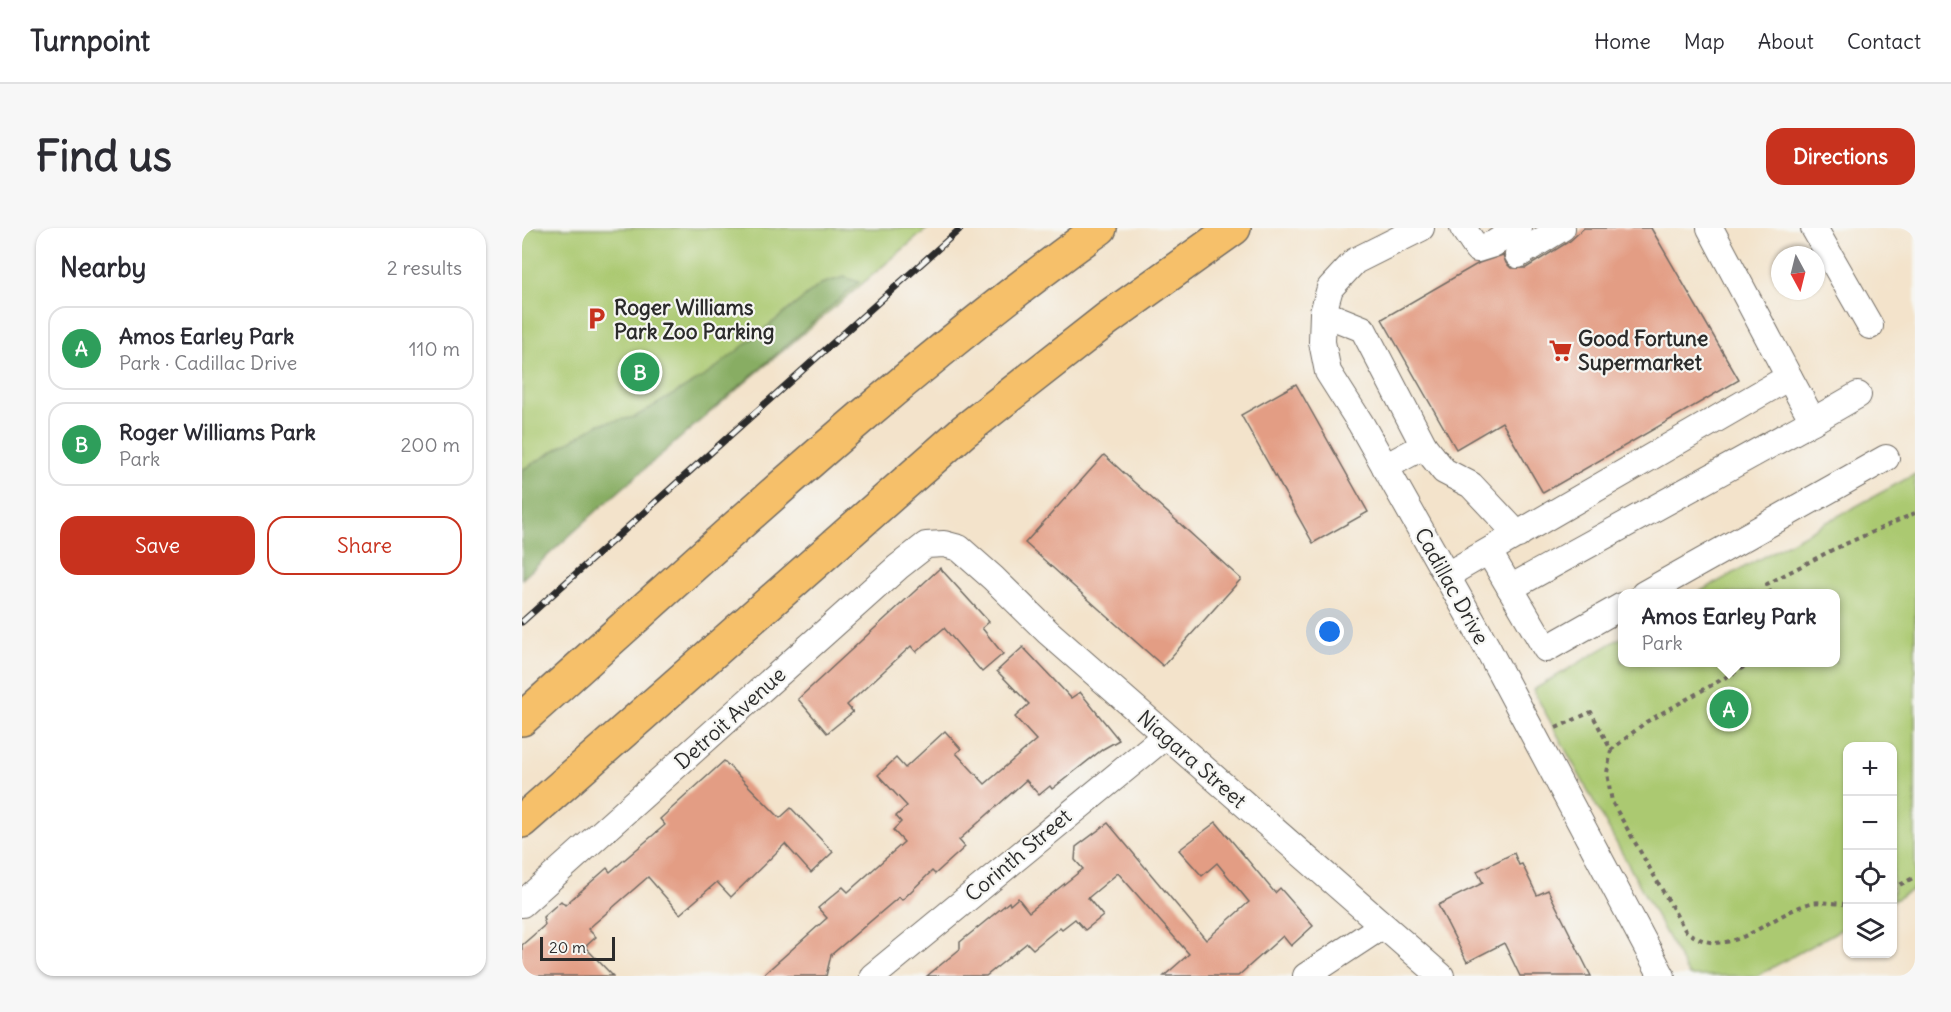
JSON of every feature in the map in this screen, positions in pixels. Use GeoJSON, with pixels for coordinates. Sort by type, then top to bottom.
{"type":"FeatureCollection","features":[{"type":"Feature","properties":{"kind":"highway"},"geometry":{"type":"LineString","coordinates":[[522,720],[903,382],[983,316],[1100,228]]}},
{"type":"Feature","properties":{"kind":"highway"},"geometry":{"type":"LineString","coordinates":[[522,821],[964,431],[1107,319],[1234,228]]}},
{"type":"Feature","properties":{"kind":"street","name":"Cadillac Drive"},"geometry":{"type":"LineString","coordinates":[[1421,228],[1355,261],[1330,288],[1323,313],[1322,342],[1328,372],[1447,575],[1662,976]]}},
{"type":"Feature","properties":{"kind":"street"},"geometry":{"type":"LineString","coordinates":[[1463,228],[1477,249],[1493,244],[1519,228]]}},
{"type":"Feature","properties":{"kind":"street"},"geometry":{"type":"LineString","coordinates":[[1518,255],[1562,228]]}},
{"type":"Feature","properties":{"kind":"street"},"geometry":{"type":"LineString","coordinates":[[1710,228],[1813,421]]}},
{"type":"Feature","properties":{"kind":"street"},"geometry":{"type":"LineString","coordinates":[[1814,228],[1870,326]]}},
{"type":"Feature","properties":{"kind":"street"},"geometry":{"type":"LineString","coordinates":[[1323,313],[1363,329],[1424,446],[1444,471],[1471,486],[1518,535]]}},
{"type":"Feature","properties":{"kind":"street"},"geometry":{"type":"LineString","coordinates":[[1447,575],[1789,377]]}},
{"type":"Feature","properties":{"kind":"street"},"geometry":{"type":"LineString","coordinates":[[1510,588],[1858,395]]}},
{"type":"Feature","properties":{"kind":"street"},"geometry":{"type":"LineString","coordinates":[[1385,467],[1424,446]]}},
{"type":"Feature","properties":{"kind":"street"},"geometry":{"type":"LineString","coordinates":[[1653,589],[1886,458]]}},
{"type":"Feature","properties":{"kind":"street","name":"Niagara Street"},"geometry":{"type":"LineString","coordinates":[[944,544],[958,548],[993,578],[1048,632],[1165,736],[1441,976]]}},
{"type":"Feature","properties":{"kind":"street","name":"Detroit Avenue"},"geometry":{"type":"LineString","coordinates":[[522,904],[898,567],[926,545],[944,544]]}},
{"type":"Feature","properties":{"kind":"street"},"geometry":{"type":"LineString","coordinates":[[1488,552],[1546,648],[1618,609]]}},
{"type":"Feature","properties":{"kind":"street","name":"Corinth Street"},"geometry":{"type":"LineString","coordinates":[[873,976],[1165,736]]}},
{"type":"Feature","properties":{"kind":"street"},"geometry":{"type":"LineString","coordinates":[[1306,976],[1382,926]]}},
{"type":"Feature","properties":{"kind":"path"},"geometry":{"type":"LineString","coordinates":[[1769,589],[1767,584],[1832,550],[1915,513]]}},
{"type":"Feature","properties":{"kind":"path"},"geometry":{"type":"LineString","coordinates":[[1611,750],[1646,722],[1746,667]]}},
{"type":"Feature","properties":{"kind":"path"},"geometry":{"type":"LineString","coordinates":[[1554,728],[1591,712],[1611,750],[1607,773],[1612,802],[1685,930],[1695,939],[1704,943],[1730,943],[1812,903],[1843,904]]}},
{"type":"Feature","properties":{"kind":"path"},"geometry":{"type":"LineString","coordinates":[[1897,887],[1915,877]]}},
{"type":"Feature","properties":{"kind":"green space"},"geometry":{"type":"Polygon","coordinates":[[[522,228],[928,228],[702,419],[522,547],[522,228]]]}},
{"type":"Feature","properties":{"kind":"green space"},"geometry":{"type":"Polygon","coordinates":[[[844,277],[859,282],[522,579],[522,470],[599,424],[635,417],[708,374],[821,284],[844,277]]]}},
{"type":"Feature","properties":{"kind":"green space"},"geometry":{"type":"Polygon","coordinates":[[[1915,474],[1915,888],[1897,899],[1897,742],[1843,742],[1843,928],[1757,976],[1689,976],[1533,690],[1618,639],[1618,667],[1840,667],[1840,589],[1704,589],[1915,474]]]}},
{"type":"Feature","properties":{"kind":"building","name":"Good Fortune Supermarket"},"geometry":{"type":"Polygon","coordinates":[[[1584,228],[1651,228],[1739,380],[1543,493],[1502,422],[1456,449],[1382,319],[1479,263],[1503,255],[1511,268],[1526,268],[1570,241],[1584,228]]]}},
{"type":"Feature","properties":{"kind":"building"},"geometry":{"type":"Polygon","coordinates":[[[1296,384],[1368,512],[1313,543],[1241,415],[1296,384]]]}},
{"type":"Feature","properties":{"kind":"building"},"geometry":{"type":"Polygon","coordinates":[[[1104,455],[1241,579],[1163,666],[1025,543],[1104,455]]]}},
{"type":"Feature","properties":{"kind":"building"},"geometry":{"type":"Polygon","coordinates":[[[940,568],[989,622],[982,628],[1003,654],[982,672],[944,628],[916,652],[911,646],[847,705],[853,712],[827,733],[798,699],[940,568]]]}},
{"type":"Feature","properties":{"kind":"building"},"geometry":{"type":"Polygon","coordinates":[[[1023,647],[1071,698],[1080,692],[1119,740],[1103,749],[1052,789],[1050,786],[1039,795],[1026,780],[959,840],[965,847],[935,874],[932,871],[902,900],[899,897],[831,955],[826,976],[762,976],[827,918],[818,908],[843,887],[848,892],[904,842],[893,830],[901,822],[896,816],[907,806],[878,775],[896,758],[905,768],[945,731],[961,749],[956,753],[985,784],[1036,740],[1015,717],[1029,704],[997,671],[1023,647]]]}},
{"type":"Feature","properties":{"kind":"building"},"geometry":{"type":"Polygon","coordinates":[[[724,761],[780,818],[791,808],[833,852],[811,873],[785,844],[731,897],[717,882],[680,914],[648,877],[588,929],[596,937],[585,947],[613,976],[522,976],[522,945],[545,925],[543,917],[561,901],[565,905],[607,868],[610,872],[665,825],[660,819],[724,761]]]}},
{"type":"Feature","properties":{"kind":"building"},"geometry":{"type":"Polygon","coordinates":[[[1216,822],[1275,893],[1280,888],[1313,926],[1291,946],[1283,936],[1238,976],[1164,976],[1189,954],[1118,873],[1088,898],[1103,916],[1085,930],[1075,919],[1062,929],[1060,927],[1033,949],[1027,943],[986,976],[927,976],[960,949],[960,942],[1009,902],[1010,905],[1018,898],[1029,912],[1083,869],[1075,860],[1076,847],[1108,823],[1206,940],[1249,902],[1217,863],[1202,876],[1179,850],[1216,822]]]}},
{"type":"Feature","properties":{"kind":"building"},"geometry":{"type":"Polygon","coordinates":[[[1514,853],[1537,895],[1548,890],[1591,976],[1520,976],[1504,943],[1467,962],[1438,905],[1483,883],[1477,871],[1514,853]]]}},
{"type":"Feature","properties":{"kind":"railway"},"geometry":{"type":"LineString","coordinates":[[522,622],[961,228]]}},
{"type":"Feature","properties":{"kind":"place","name":"Roger Williams Park Zoo Parking"},"geometry":{"type":"Point","coordinates":[596,319]}},
{"type":"Feature","properties":{"kind":"place","name":"Good Fortune Supermarket"},"geometry":{"type":"Point","coordinates":[1560,350]}},
{"type":"Feature","properties":{"kind":"place","name":"Roger Williams Park"},"geometry":{"type":"Point","coordinates":[640,372]}},
{"type":"Feature","properties":{"kind":"place","name":"Amos Earley Park"},"geometry":{"type":"Point","coordinates":[1729,709]}}]}
